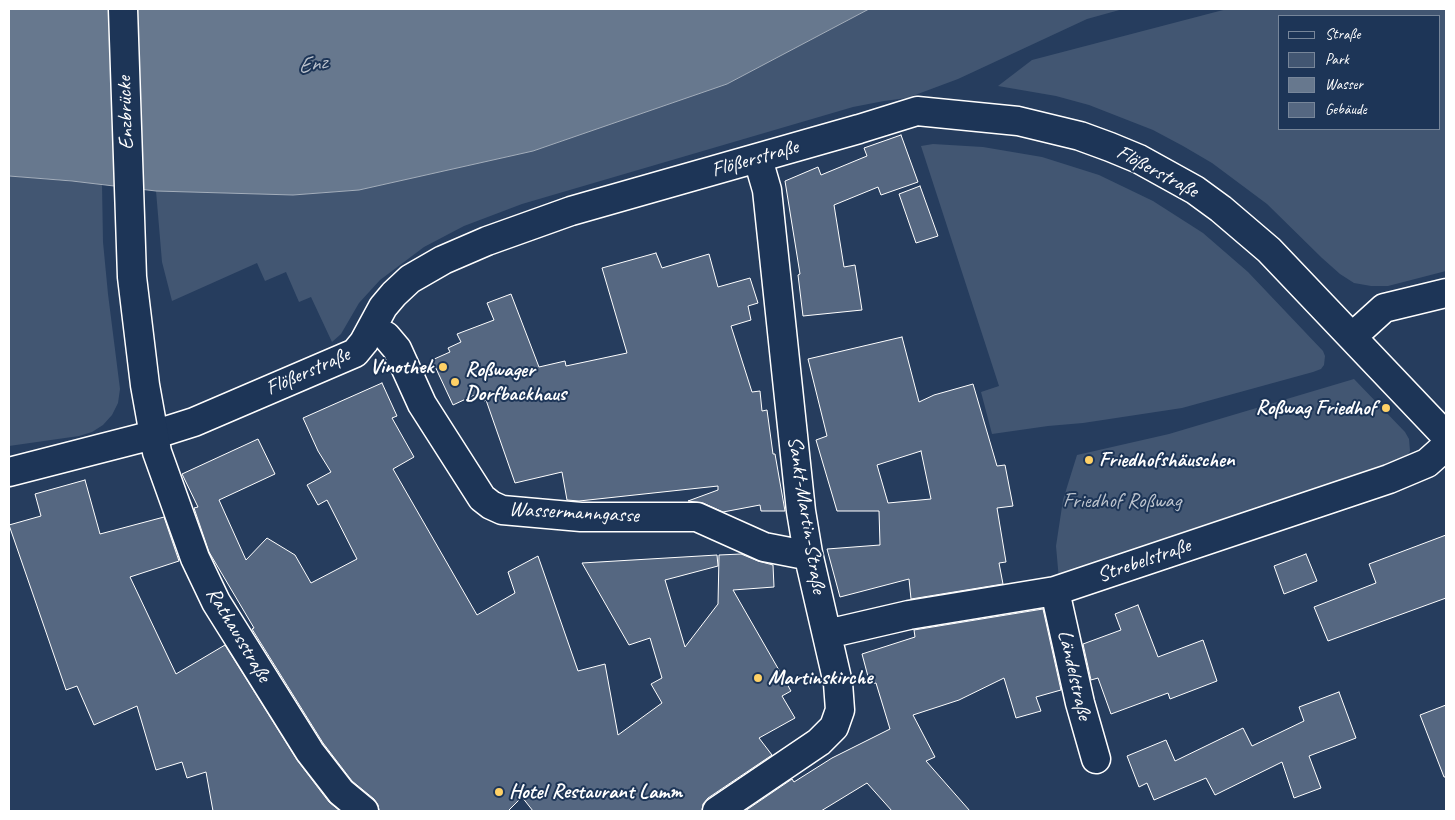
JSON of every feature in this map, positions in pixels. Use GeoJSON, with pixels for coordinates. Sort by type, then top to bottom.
{"type":"FeatureCollection","features":[{"type":"Feature","properties":{"kind":"street","name":"Enzbrücke"},"geometry":{"type":"LineString","coordinates":[[123,9],[132,277],[137,329],[153,435]]}},
{"type":"Feature","properties":{"kind":"street","name":"Flößerstraße"},"geometry":{"type":"LineString","coordinates":[[9,472],[153,435],[194,422],[348,357],[360,348],[388,300],[410,279],[465,250],[571,211],[917,111],[1018,121],[1080,136],[1110,146],[1167,174],[1221,209],[1269,250],[1446,436]]}},
{"type":"Feature","properties":{"kind":"street","name":"Sankt-Martin-Straße"},"geometry":{"type":"LineString","coordinates":[[717,811],[819,742],[834,727],[841,702],[808,553],[801,511],[767,190],[758,158]]}},
{"type":"Feature","properties":{"kind":"street"},"geometry":{"type":"LineString","coordinates":[[1352,337],[1384,308],[1446,293]]}},
{"type":"Feature","properties":{"kind":"street","name":"Wassermanngasse"},"geometry":{"type":"LineString","coordinates":[[372,328],[386,336],[397,349],[422,404],[482,498],[492,505],[502,510],[581,517],[697,517],[764,547],[800,554],[808,553]]}},
{"type":"Feature","properties":{"kind":"street","name":"Rathausstraße"},"geometry":{"type":"LineString","coordinates":[[153,435],[157,452],[195,558],[216,602],[310,752],[341,792],[364,811]]}},
{"type":"Feature","properties":{"kind":"street","name":"Strebelstraße"},"geometry":{"type":"LineString","coordinates":[[827,634],[909,615],[1055,591],[1389,479],[1427,463],[1446,446]]}},
{"type":"Feature","properties":{"kind":"street","name":"Ländelstraße"},"geometry":{"type":"LineString","coordinates":[[1055,591],[1080,703],[1096,758]]}},
{"type":"Feature","properties":{"kind":"green space"},"geometry":{"type":"Polygon","coordinates":[[[869,9],[1123,9],[1087,19],[958,79],[907,98],[853,107],[522,204],[464,226],[424,247],[380,280],[359,303],[341,334],[332,342],[311,297],[299,302],[286,272],[265,281],[257,263],[172,301],[162,262],[156,191],[292,195],[359,190],[533,151],[727,84],[869,9]]]}},
{"type":"Feature","properties":{"kind":"green space"},"geometry":{"type":"Polygon","coordinates":[[[1227,9],[1446,9],[1446,271],[1388,286],[1354,283],[1340,274],[1322,258],[1267,204],[1212,163],[1183,146],[1153,130],[1089,105],[1056,96],[998,86],[1032,60],[1227,9]]]}},
{"type":"Feature","properties":{"kind":"green space"},"geometry":{"type":"Polygon","coordinates":[[[933,144],[983,147],[1042,157],[1099,175],[1153,201],[1203,233],[1248,272],[1323,351],[1325,356],[1324,365],[1321,369],[1313,372],[1182,408],[992,434],[981,392],[999,386],[921,146],[933,144]]]}},
{"type":"Feature","properties":{"kind":"green space"},"geometry":{"type":"Polygon","coordinates":[[[9,176],[102,184],[103,242],[120,389],[118,403],[112,415],[103,425],[92,432],[79,436],[9,446],[9,176]]]}},
{"type":"Feature","properties":{"kind":"green space","name":"Friedhof Roßwag"},"geometry":{"type":"Polygon","coordinates":[[[1354,379],[1405,432],[1409,439],[1410,451],[1408,455],[1396,464],[1059,580],[1056,546],[1063,500],[1077,455],[1169,434],[1354,379]]]}},
{"type":"Feature","properties":{"kind":"water","name":"Enz"},"geometry":{"type":"Polygon","coordinates":[[[9,9],[869,9],[727,84],[533,151],[359,190],[293,195],[156,191],[9,176],[9,9]]]}},
{"type":"Feature","properties":{"kind":"building"},"geometry":{"type":"Polygon","coordinates":[[[901,135],[918,182],[881,195],[878,187],[834,205],[844,267],[855,265],[862,310],[803,316],[798,275],[800,274],[785,181],[818,167],[821,175],[867,156],[864,148],[901,135]]]}},
{"type":"Feature","properties":{"kind":"building"},"geometry":{"type":"Polygon","coordinates":[[[920,186],[938,236],[916,243],[899,194],[920,186]]]}},
{"type":"Feature","properties":{"kind":"building"},"geometry":{"type":"Polygon","coordinates":[[[656,253],[662,268],[709,254],[718,287],[750,278],[758,303],[748,306],[751,320],[731,326],[752,392],[760,391],[762,411],[767,410],[773,454],[775,454],[785,511],[761,511],[760,505],[723,512],[703,503],[688,501],[718,490],[718,486],[579,501],[567,500],[562,472],[515,483],[486,400],[484,401],[481,392],[453,405],[432,360],[450,352],[448,348],[461,342],[457,334],[494,320],[487,303],[511,294],[539,367],[565,361],[566,366],[627,353],[602,268],[656,253]]]}},
{"type":"Feature","properties":{"kind":"building"},"geometry":{"type":"Polygon","coordinates":[[[902,337],[919,402],[934,395],[973,384],[997,466],[1005,465],[1013,506],[997,508],[1006,562],[999,563],[1003,584],[911,599],[909,579],[840,597],[827,549],[880,545],[879,511],[837,511],[816,440],[827,436],[808,359],[902,337]],[[921,451],[877,465],[888,503],[931,499],[921,451]]]}},
{"type":"Feature","properties":{"kind":"building"},"geometry":{"type":"Polygon","coordinates":[[[382,383],[397,416],[392,418],[414,457],[393,469],[477,615],[515,593],[508,572],[538,556],[578,671],[605,664],[618,735],[662,703],[651,684],[662,678],[650,638],[629,645],[582,563],[717,555],[718,566],[665,580],[685,647],[718,604],[719,555],[741,554],[773,565],[774,587],[733,590],[791,691],[782,696],[795,718],[759,738],[772,755],[708,798],[703,804],[702,811],[533,811],[522,797],[508,811],[379,811],[374,799],[352,781],[323,743],[252,629],[254,628],[209,552],[194,508],[198,507],[182,474],[258,439],[275,474],[219,500],[246,560],[267,538],[295,555],[311,583],[357,559],[327,500],[318,505],[307,485],[331,472],[318,451],[303,418],[382,383]]]}},
{"type":"Feature","properties":{"kind":"building"},"geometry":{"type":"Polygon","coordinates":[[[85,480],[100,534],[164,517],[179,561],[130,577],[176,674],[225,645],[297,760],[329,802],[340,811],[213,811],[206,772],[187,778],[182,762],[156,770],[137,706],[94,725],[77,686],[66,690],[9,525],[41,516],[35,494],[85,480]]]}},
{"type":"Feature","properties":{"kind":"building"},"geometry":{"type":"Polygon","coordinates":[[[1446,535],[1446,598],[1328,641],[1314,607],[1376,583],[1369,564],[1446,535]]]}},
{"type":"Feature","properties":{"kind":"building"},"geometry":{"type":"Polygon","coordinates":[[[1306,554],[1317,581],[1284,594],[1274,566],[1306,554]]]}},
{"type":"Feature","properties":{"kind":"building"},"geometry":{"type":"Polygon","coordinates":[[[1138,605],[1158,657],[1203,640],[1217,681],[1170,699],[1168,693],[1111,714],[1098,678],[1091,680],[1083,644],[1121,630],[1115,614],[1138,605]]]}},
{"type":"Feature","properties":{"kind":"building"},"geometry":{"type":"Polygon","coordinates":[[[1043,609],[1061,690],[1036,697],[1041,711],[1016,718],[1004,678],[959,700],[913,715],[935,757],[926,761],[970,811],[892,811],[867,783],[821,811],[745,811],[792,779],[794,782],[832,758],[890,729],[876,683],[870,684],[862,654],[915,637],[914,630],[1043,609]]]}},
{"type":"Feature","properties":{"kind":"building"},"geometry":{"type":"Polygon","coordinates":[[[1339,692],[1356,738],[1309,756],[1321,788],[1294,798],[1282,762],[1215,795],[1206,778],[1154,800],[1147,783],[1139,787],[1127,756],[1166,740],[1175,761],[1243,728],[1252,746],[1304,721],[1299,707],[1339,692]]]}},
{"type":"Feature","properties":{"kind":"building"},"geometry":{"type":"Polygon","coordinates":[[[1446,705],[1446,777],[1444,777],[1420,715],[1446,705]]]}},
{"type":"Feature","properties":{"kind":"place","name":"Vinothek"},"geometry":{"type":"Point","coordinates":[443,367]}},
{"type":"Feature","properties":{"kind":"place","name":"Roßwager Dorfbackhaus"},"geometry":{"type":"Point","coordinates":[455,382]}},
{"type":"Feature","properties":{"kind":"place","name":"Roßwag Friedhof"},"geometry":{"type":"Point","coordinates":[1386,408]}},
{"type":"Feature","properties":{"kind":"place","name":"Friedhofshäuschen"},"geometry":{"type":"Point","coordinates":[1089,460]}},
{"type":"Feature","properties":{"kind":"place","name":"Martinskirche"},"geometry":{"type":"Point","coordinates":[758,678]}},
{"type":"Feature","properties":{"kind":"place","name":"Hotel Restaurant Lamm"},"geometry":{"type":"Point","coordinates":[499,792]}}]}
